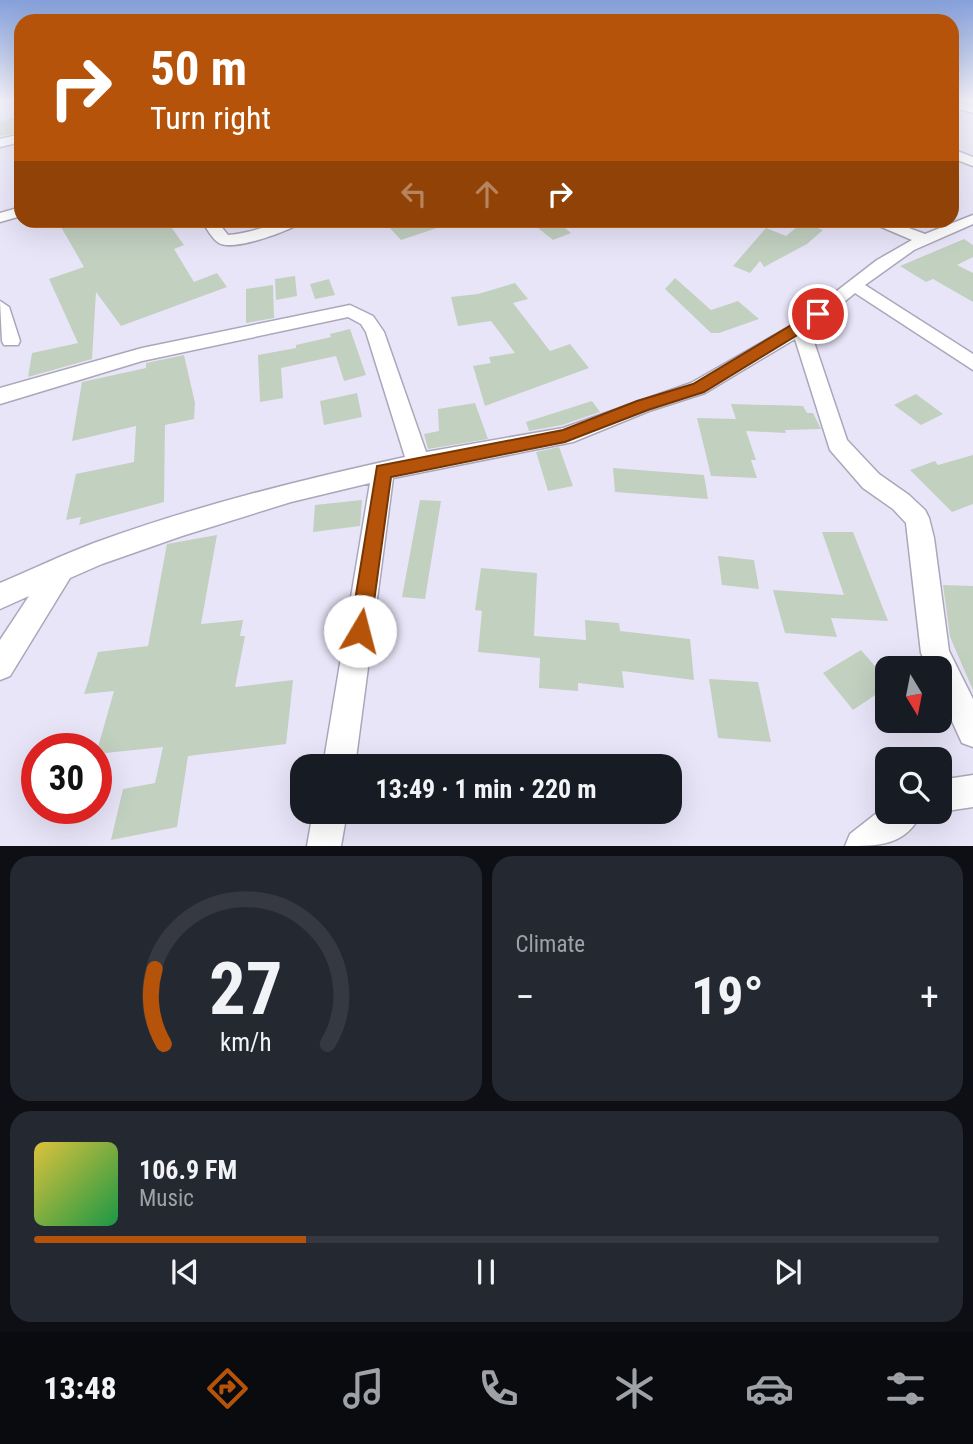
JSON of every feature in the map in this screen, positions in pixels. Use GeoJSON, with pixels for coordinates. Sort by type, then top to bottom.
{"type":"FeatureCollection","features":[{"type":"Feature","properties":{"kind":"street"},"geometry":{"type":"LineString","coordinates":[[214,228],[224,240],[236,240],[273,228]]}},
{"type":"Feature","properties":{"kind":"street"},"geometry":{"type":"LineString","coordinates":[[894,228],[926,240]]}},
{"type":"Feature","properties":{"kind":"street"},"geometry":{"type":"LineString","coordinates":[[0,596],[96,554],[181,524],[291,492],[418,463],[528,444],[586,429],[642,405],[708,384],[800,328],[883,263],[926,240],[958,228]]}},
{"type":"Feature","properties":{"kind":"street"},"geometry":{"type":"LineString","coordinates":[[855,286],[973,363]]}},
{"type":"Feature","properties":{"kind":"street"},"geometry":{"type":"LineString","coordinates":[[0,307],[11,341]]}},
{"type":"Feature","properties":{"kind":"street"},"geometry":{"type":"LineString","coordinates":[[0,396],[142,355],[350,311],[367,320],[375,332],[418,463]]}},
{"type":"Feature","properties":{"kind":"street"},"geometry":{"type":"LineString","coordinates":[[800,328],[838,444],[871,481],[901,502],[917,518],[922,538],[935,653],[973,732]]}},
{"type":"Feature","properties":{"kind":"street"},"geometry":{"type":"LineString","coordinates":[[341,754],[383,471]]}},
{"type":"Feature","properties":{"kind":"street"},"geometry":{"type":"LineString","coordinates":[[0,666],[61,570]]}},
{"type":"Feature","properties":{"kind":"street"},"geometry":{"type":"LineString","coordinates":[[952,794],[973,791]]}},
{"type":"Feature","properties":{"kind":"street"},"geometry":{"type":"LineString","coordinates":[[324,845],[328,824]]}},
{"type":"Feature","properties":{"kind":"street"},"geometry":{"type":"LineString","coordinates":[[862,845],[889,824]]}},
{"type":"Feature","properties":{"kind":"building"},"geometry":{"type":"Polygon","coordinates":[[[62,228],[172,228],[184,245],[174,249],[194,282],[217,273],[227,287],[121,326],[96,292],[92,359],[28,377],[32,353],[78,343],[49,279],[84,267],[62,228]]]}},
{"type":"Feature","properties":{"kind":"building"},"geometry":{"type":"Polygon","coordinates":[[[390,228],[437,228],[401,240],[390,228]]]}},
{"type":"Feature","properties":{"kind":"building"},"geometry":{"type":"Polygon","coordinates":[[[538,228],[565,228],[571,233],[553,240],[538,228]]]}},
{"type":"Feature","properties":{"kind":"building"},"geometry":{"type":"Polygon","coordinates":[[[766,228],[786,236],[796,228],[823,230],[807,244],[764,267],[760,261],[750,273],[733,266],[766,228]]]}},
{"type":"Feature","properties":{"kind":"building"},"geometry":{"type":"Polygon","coordinates":[[[964,239],[973,245],[973,257],[957,265],[973,273],[973,302],[933,279],[926,282],[900,266],[964,239]]]}},
{"type":"Feature","properties":{"kind":"building"},"geometry":{"type":"Polygon","coordinates":[[[295,276],[297,296],[276,300],[275,279],[295,276]]]}},
{"type":"Feature","properties":{"kind":"building"},"geometry":{"type":"Polygon","coordinates":[[[675,278],[711,310],[738,301],[759,319],[719,333],[711,333],[665,289],[675,278]]]}},
{"type":"Feature","properties":{"kind":"building"},"geometry":{"type":"Polygon","coordinates":[[[329,279],[335,295],[315,299],[310,284],[329,279]]]}},
{"type":"Feature","properties":{"kind":"building"},"geometry":{"type":"Polygon","coordinates":[[[515,283],[528,299],[513,303],[550,351],[570,344],[589,368],[485,406],[473,366],[491,363],[489,357],[515,353],[491,321],[458,326],[451,297],[478,294],[515,283]]]}},
{"type":"Feature","properties":{"kind":"building"},"geometry":{"type":"Polygon","coordinates":[[[273,285],[274,318],[246,323],[246,289],[273,285]]]}},
{"type":"Feature","properties":{"kind":"building"},"geometry":{"type":"Polygon","coordinates":[[[350,329],[366,375],[344,381],[336,356],[281,368],[283,398],[260,402],[258,355],[296,348],[296,345],[331,337],[330,334],[350,329]]]}},
{"type":"Feature","properties":{"kind":"building"},"geometry":{"type":"Polygon","coordinates":[[[184,355],[195,403],[194,419],[165,425],[164,502],[79,525],[81,517],[66,520],[76,474],[134,462],[136,426],[72,441],[82,382],[146,368],[146,363],[184,355]]]}},
{"type":"Feature","properties":{"kind":"building"},"geometry":{"type":"Polygon","coordinates":[[[357,393],[362,417],[324,425],[320,401],[357,393]]]}},
{"type":"Feature","properties":{"kind":"building"},"geometry":{"type":"Polygon","coordinates":[[[916,394],[943,414],[921,425],[894,405],[916,394]]]}},
{"type":"Feature","properties":{"kind":"building"},"geometry":{"type":"Polygon","coordinates":[[[592,401],[600,412],[562,425],[529,431],[526,422],[592,401]]]}},
{"type":"Feature","properties":{"kind":"building"},"geometry":{"type":"Polygon","coordinates":[[[475,403],[488,439],[428,449],[424,434],[439,431],[438,409],[475,403]]]}},
{"type":"Feature","properties":{"kind":"building"},"geometry":{"type":"Polygon","coordinates":[[[731,404],[803,406],[807,413],[813,413],[821,429],[785,430],[786,433],[746,431],[756,460],[751,460],[757,478],[711,476],[697,418],[736,419],[731,404]]]}},
{"type":"Feature","properties":{"kind":"building"},"geometry":{"type":"Polygon","coordinates":[[[559,447],[573,486],[548,491],[536,452],[559,447]]]}},
{"type":"Feature","properties":{"kind":"building"},"geometry":{"type":"Polygon","coordinates":[[[973,455],[973,504],[952,512],[910,470],[935,461],[938,465],[973,455]]]}},
{"type":"Feature","properties":{"kind":"building"},"geometry":{"type":"Polygon","coordinates":[[[613,468],[704,475],[708,499],[615,492],[613,468]]]}},
{"type":"Feature","properties":{"kind":"building"},"geometry":{"type":"Polygon","coordinates":[[[362,500],[360,526],[313,532],[315,505],[362,500]]]}},
{"type":"Feature","properties":{"kind":"building"},"geometry":{"type":"Polygon","coordinates":[[[420,500],[441,501],[425,599],[402,597],[420,500]]]}},
{"type":"Feature","properties":{"kind":"building"},"geometry":{"type":"Polygon","coordinates":[[[822,532],[853,532],[888,621],[831,618],[837,637],[785,633],[773,590],[844,595],[822,532]]]}},
{"type":"Feature","properties":{"kind":"building"},"geometry":{"type":"Polygon","coordinates":[[[217,535],[201,624],[243,620],[240,636],[245,636],[235,687],[293,680],[286,744],[188,756],[177,827],[111,840],[123,789],[155,783],[163,747],[112,752],[112,733],[102,733],[114,691],[84,694],[98,652],[148,646],[167,544],[217,535]]]}},
{"type":"Feature","properties":{"kind":"building"},"geometry":{"type":"Polygon","coordinates":[[[718,556],[754,560],[759,589],[722,585],[718,556]]]}},
{"type":"Feature","properties":{"kind":"building"},"geometry":{"type":"Polygon","coordinates":[[[481,568],[537,573],[534,636],[586,640],[585,620],[619,623],[620,631],[690,639],[694,680],[622,671],[624,688],[578,683],[578,691],[539,688],[540,658],[478,652],[482,611],[475,610],[481,568]]]}},
{"type":"Feature","properties":{"kind":"building"},"geometry":{"type":"Polygon","coordinates":[[[943,585],[973,586],[973,690],[950,637],[943,585]]]}},
{"type":"Feature","properties":{"kind":"building"},"geometry":{"type":"Polygon","coordinates":[[[861,650],[875,666],[875,695],[853,710],[823,673],[861,650]]]}},
{"type":"Feature","properties":{"kind":"building"},"geometry":{"type":"Polygon","coordinates":[[[709,679],[758,682],[771,742],[718,738],[709,679]]]}},
{"type":"Feature","properties":{"kind":"route"},"geometry":{"type":"LineString","coordinates":[[360,631],[383,471],[475,455],[586,429],[642,405],[708,384],[774,341],[800,328],[818,314]]}}]}
